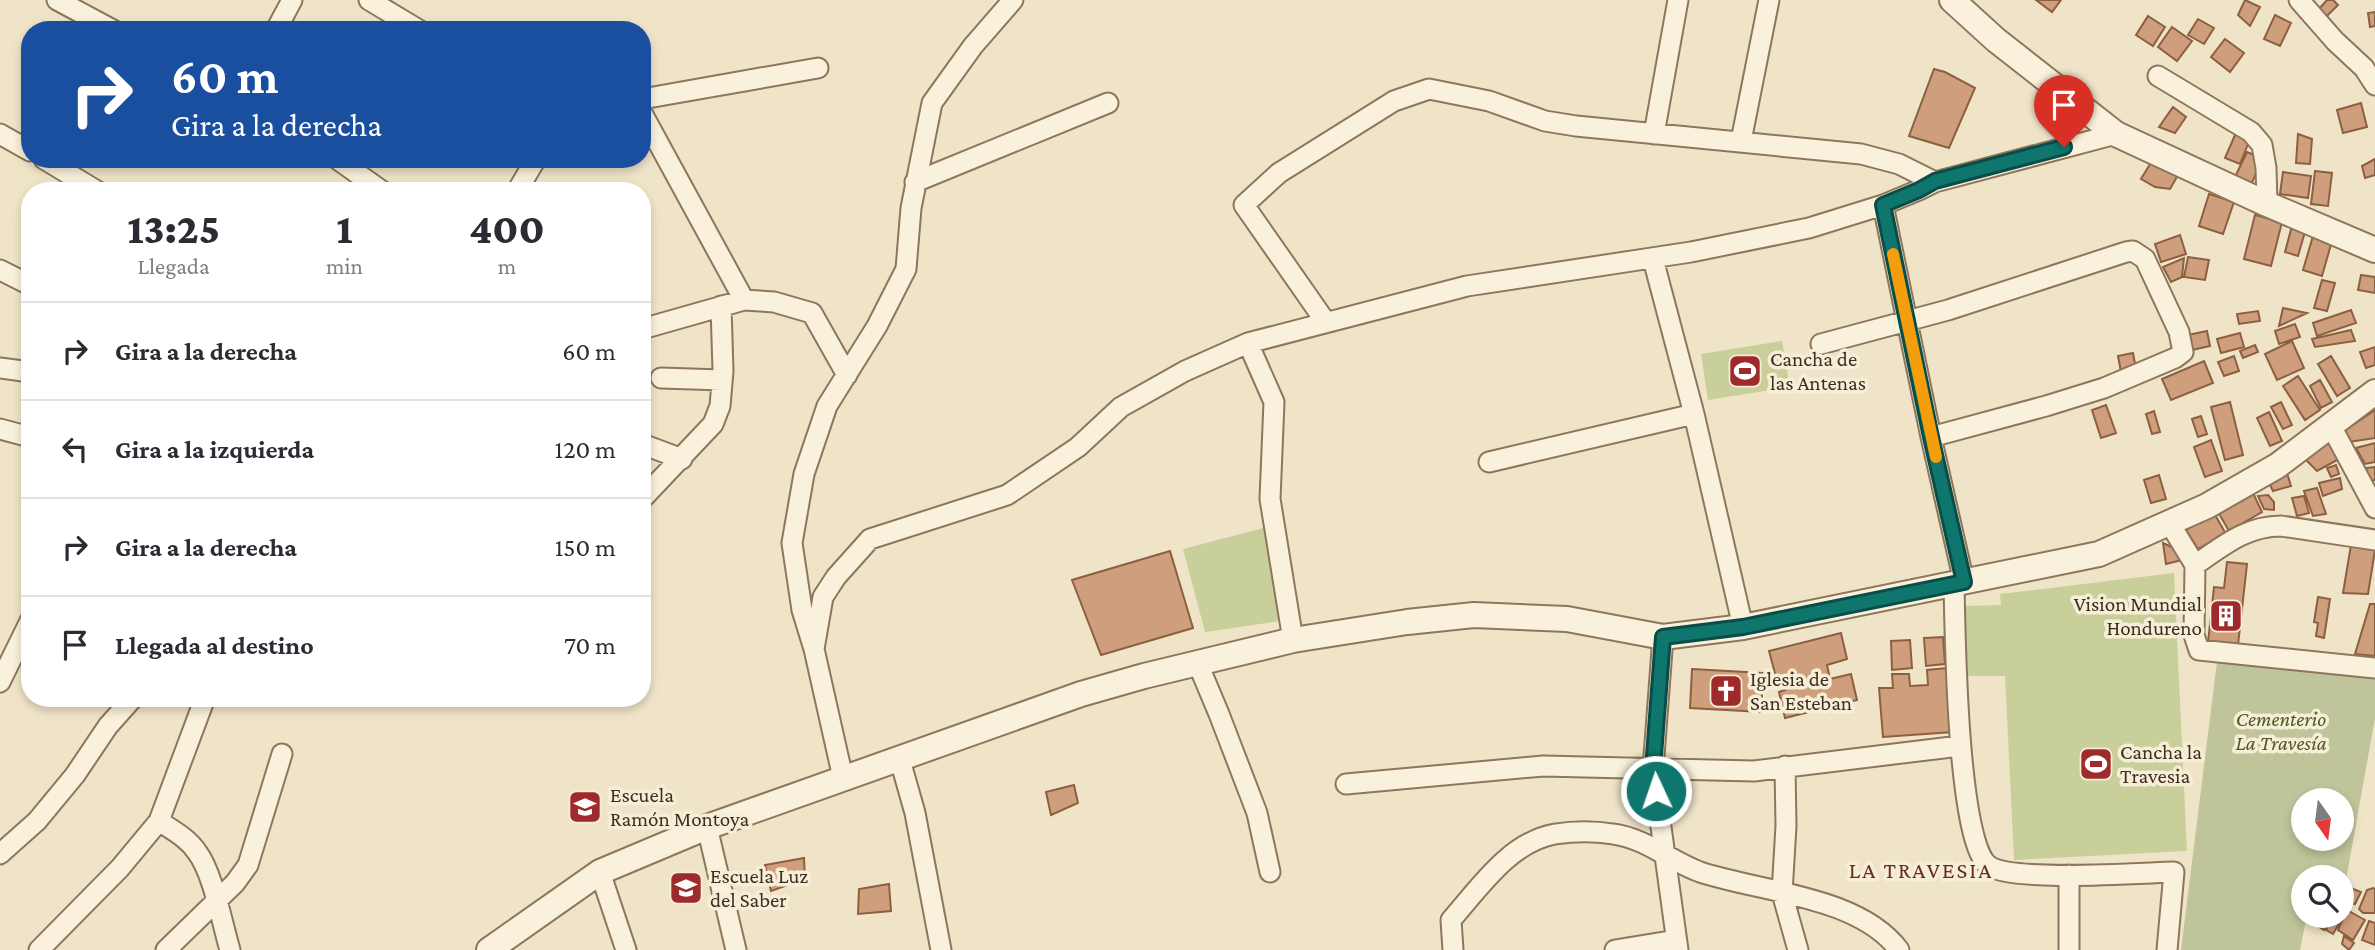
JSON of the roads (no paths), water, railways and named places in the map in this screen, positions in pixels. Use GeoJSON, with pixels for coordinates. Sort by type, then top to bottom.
{"type":"FeatureCollection","features":[{"type":"Feature","properties":{"kind":"street"},"geometry":{"type":"LineString","coordinates":[[57,0],[96,21]]}},
{"type":"Feature","properties":{"kind":"street"},"geometry":{"type":"LineString","coordinates":[[281,21],[292,0]]}},
{"type":"Feature","properties":{"kind":"street"},"geometry":{"type":"LineString","coordinates":[[369,0],[404,21]]}},
{"type":"Feature","properties":{"kind":"street"},"geometry":{"type":"LineString","coordinates":[[843,778],[814,649],[802,610],[792,543],[804,474],[827,406],[877,326],[906,269],[915,182],[932,103],[973,46],[1013,0]]}},
{"type":"Feature","properties":{"kind":"street"},"geometry":{"type":"LineString","coordinates":[[1654,134],[1678,0]]}},
{"type":"Feature","properties":{"kind":"street"},"geometry":{"type":"LineString","coordinates":[[1741,141],[1769,0]]}},
{"type":"Feature","properties":{"kind":"street"},"geometry":{"type":"LineString","coordinates":[[1952,0],[1996,40],[2116,134],[2267,204],[2375,250]]}},
{"type":"Feature","properties":{"kind":"street"},"geometry":{"type":"LineString","coordinates":[[2299,0],[2335,41],[2364,68],[2375,85]]}},
{"type":"Feature","properties":{"kind":"street"},"geometry":{"type":"LineString","coordinates":[[651,97],[818,68]]}},
{"type":"Feature","properties":{"kind":"street"},"geometry":{"type":"LineString","coordinates":[[2158,76],[2251,132],[2262,145],[2267,204]]}},
{"type":"Feature","properties":{"kind":"street"},"geometry":{"type":"LineString","coordinates":[[1325,321],[1244,205],[1279,173],[1394,101],[1429,89],[1489,101],[1545,121],[1861,155],[1899,164],[1935,181]]}},
{"type":"Feature","properties":{"kind":"street"},"geometry":{"type":"LineString","coordinates":[[915,182],[1108,103]]}},
{"type":"Feature","properties":{"kind":"street"},"geometry":{"type":"LineString","coordinates":[[651,130],[744,300]]}},
{"type":"Feature","properties":{"kind":"street"},"geometry":{"type":"LineString","coordinates":[[0,134],[21,146]]}},
{"type":"Feature","properties":{"kind":"street"},"geometry":{"type":"LineString","coordinates":[[814,649],[823,597],[836,577],[870,539],[1007,495],[1078,447],[1121,407],[1185,371],[1248,343],[1467,286],[1653,259],[1809,228],[1883,205],[1935,181],[2116,134]]}},
{"type":"Feature","properties":{"kind":"street"},"geometry":{"type":"LineString","coordinates":[[59,168],[82,182]]}},
{"type":"Feature","properties":{"kind":"street"},"geometry":{"type":"LineString","coordinates":[[350,168],[369,182]]}},
{"type":"Feature","properties":{"kind":"street"},"geometry":{"type":"LineString","coordinates":[[1883,205],[1959,583],[1960,746],[1975,846],[1987,865],[2004,873],[2069,875],[2174,872],[2167,950]]}},
{"type":"Feature","properties":{"kind":"street"},"geometry":{"type":"LineString","coordinates":[[1821,344],[1907,322],[2133,251],[2145,259],[2179,332],[2183,352],[2175,358],[2104,388],[1931,437]]}},
{"type":"Feature","properties":{"kind":"street"},"geometry":{"type":"LineString","coordinates":[[1653,259],[1694,414],[1743,627]]}},
{"type":"Feature","properties":{"kind":"street"},"geometry":{"type":"LineString","coordinates":[[0,270],[21,280]]}},
{"type":"Feature","properties":{"kind":"street"},"geometry":{"type":"LineString","coordinates":[[651,326],[744,300],[774,302],[812,313],[847,375]]}},
{"type":"Feature","properties":{"kind":"street"},"geometry":{"type":"LineString","coordinates":[[651,490],[713,424],[720,406],[721,306]]}},
{"type":"Feature","properties":{"kind":"street"},"geometry":{"type":"LineString","coordinates":[[1248,343],[1274,402],[1270,499],[1293,640]]}},
{"type":"Feature","properties":{"kind":"street"},"geometry":{"type":"LineString","coordinates":[[0,368],[21,371]]}},
{"type":"Feature","properties":{"kind":"street"},"geometry":{"type":"LineString","coordinates":[[661,378],[722,380]]}},
{"type":"Feature","properties":{"kind":"street"},"geometry":{"type":"LineString","coordinates":[[489,950],[600,872],[707,827],[1081,694],[1293,640],[1407,622],[1474,615],[1567,619],[1663,637],[1743,627],[2099,554],[2207,506],[2277,466],[2375,392]]}},
{"type":"Feature","properties":{"kind":"street"},"geometry":{"type":"LineString","coordinates":[[1489,461],[1694,414]]}},
{"type":"Feature","properties":{"kind":"street"},"geometry":{"type":"LineString","coordinates":[[2331,426],[2375,508]]}},
{"type":"Feature","properties":{"kind":"street"},"geometry":{"type":"LineString","coordinates":[[0,429],[21,435]]}},
{"type":"Feature","properties":{"kind":"street"},"geometry":{"type":"LineString","coordinates":[[651,447],[682,459]]}},
{"type":"Feature","properties":{"kind":"street"},"geometry":{"type":"LineString","coordinates":[[2170,524],[2195,565],[2194,635],[2199,650],[2375,668]]}},
{"type":"Feature","properties":{"kind":"street"},"geometry":{"type":"LineString","coordinates":[[2195,565],[2248,531],[2266,526],[2375,540]]}},
{"type":"Feature","properties":{"kind":"street"},"geometry":{"type":"LineString","coordinates":[[1615,950],[1677,945],[1653,769],[1663,637]]}},
{"type":"Feature","properties":{"kind":"street"},"geometry":{"type":"LineString","coordinates":[[0,682],[21,639]]}},
{"type":"Feature","properties":{"kind":"street"},"geometry":{"type":"LineString","coordinates":[[1198,664],[1257,813],[1270,872]]}},
{"type":"Feature","properties":{"kind":"street"},"geometry":{"type":"LineString","coordinates":[[0,854],[37,821],[125,707]]}},
{"type":"Feature","properties":{"kind":"street"},"geometry":{"type":"LineString","coordinates":[[39,950],[120,868],[159,821],[202,707]]}},
{"type":"Feature","properties":{"kind":"street"},"geometry":{"type":"LineString","coordinates":[[1346,784],[1544,766],[1754,771],[1960,746]]}},
{"type":"Feature","properties":{"kind":"street"},"geometry":{"type":"LineString","coordinates":[[166,950],[235,883],[248,864],[282,754]]}},
{"type":"Feature","properties":{"kind":"street"},"geometry":{"type":"LineString","coordinates":[[900,760],[915,813],[942,950]]}},
{"type":"Feature","properties":{"kind":"street"},"geometry":{"type":"LineString","coordinates":[[1785,766],[1786,826],[1782,893],[1798,950]]}},
{"type":"Feature","properties":{"kind":"street"},"geometry":{"type":"LineString","coordinates":[[159,821],[181,835],[197,850],[207,869],[230,950]]}},
{"type":"Feature","properties":{"kind":"street"},"geometry":{"type":"LineString","coordinates":[[707,827],[736,950]]}},
{"type":"Feature","properties":{"kind":"street"},"geometry":{"type":"LineString","coordinates":[[1453,950],[1451,919],[1493,872],[1523,845],[1554,834],[1582,832],[1615,834],[1643,842],[1664,856],[1699,871],[1847,911],[1888,936],[1899,950]]}},
{"type":"Feature","properties":{"kind":"street"},"geometry":{"type":"LineString","coordinates":[[600,872],[625,950]]}},
{"type":"Feature","properties":{"kind":"street"},"geometry":{"type":"LineString","coordinates":[[2069,875],[2069,950]]}},
{"type":"Feature","properties":{"kind":"place","name":"Cancha de las Antenas"},"geometry":{"type":"Point","coordinates":[1745,371]}},
{"type":"Feature","properties":{"kind":"place","name":"Vision Mundial Hondureno"},"geometry":{"type":"Point","coordinates":[2226,616]}},
{"type":"Feature","properties":{"kind":"place","name":"Iglesia de San Esteban"},"geometry":{"type":"Point","coordinates":[1726,691]}},
{"type":"Feature","properties":{"kind":"place","name":"Cancha la Travesia"},"geometry":{"type":"Point","coordinates":[2096,764]}},
{"type":"Feature","properties":{"kind":"place","name":"Escuela Ramón Montoya"},"geometry":{"type":"Point","coordinates":[585,807]}},
{"type":"Feature","properties":{"kind":"place","name":"Escuela Luz del Saber"},"geometry":{"type":"Point","coordinates":[686,888]}},
{"type":"Feature","properties":{"kind":"district","name":"LA TRAVESIA"},"geometry":{"type":"Point","coordinates":[1921,870]}},
{"type":"Feature","properties":{"kind":"park label","name":"Cementerio La Travesía"},"geometry":{"type":"Point","coordinates":[2281,731]}}]}
